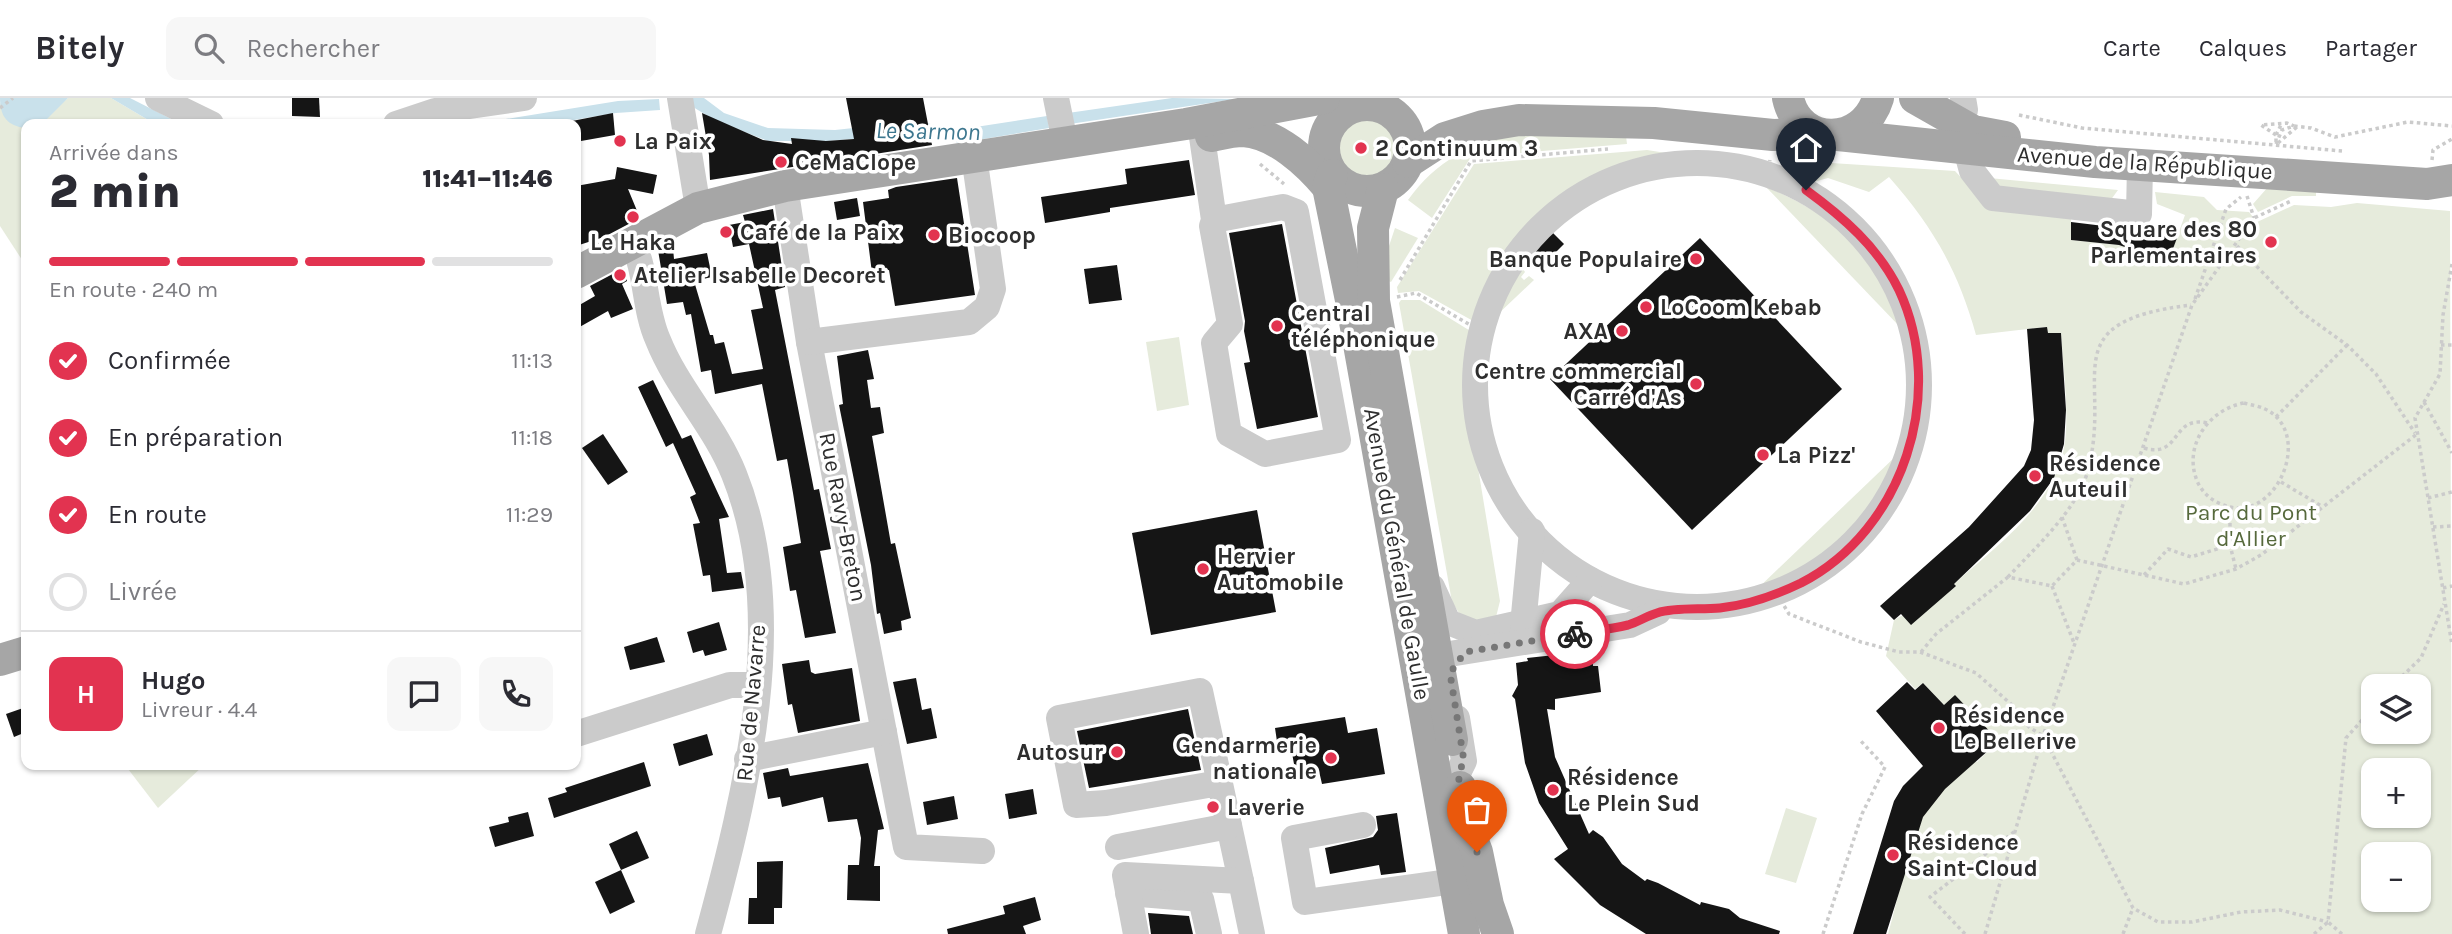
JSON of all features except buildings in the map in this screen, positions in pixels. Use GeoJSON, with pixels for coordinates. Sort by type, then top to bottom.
{"type":"FeatureCollection","features":[{"type":"Feature","properties":{"kind":"main road"},"geometry":{"type":"LineString","coordinates":[[1194,130],[1248,113],[1324,98]]}},
{"type":"Feature","properties":{"kind":"main road"},"geometry":{"type":"LineString","coordinates":[[1788,98],[1795,116],[1806,127],[1829,134],[1863,124],[1872,113],[1878,98]]}},
{"type":"Feature","properties":{"kind":"main road","name":"Avenue de la République"},"geometry":{"type":"LineString","coordinates":[[1915,98],[1973,131],[2005,137],[2427,169],[2445,173]]}},
{"type":"Feature","properties":{"kind":"main road"},"geometry":{"type":"LineString","coordinates":[[1328,172],[1328,129],[1345,110],[1370,102],[1388,110],[1400,120],[1410,147],[1408,162]]}},
{"type":"Feature","properties":{"kind":"main road","name":"Avenue de la République"},"geometry":{"type":"LineString","coordinates":[[1957,102],[2048,139]]}},
{"type":"Feature","properties":{"kind":"main road"},"geometry":{"type":"LineString","coordinates":[[1248,113],[1279,124],[1328,172],[1355,190],[1383,189],[1394,183],[1408,162],[1445,138],[1483,126],[1519,120],[1654,123],[1770,155],[1788,143],[1969,160],[2095,162]]}},
{"type":"Feature","properties":{"kind":"main road"},"geometry":{"type":"LineString","coordinates":[[581,271],[698,208],[785,186],[974,156],[1060,121],[1243,131],[1275,141],[1315,172],[1328,172]]}},
{"type":"Feature","properties":{"kind":"main road"},"geometry":{"type":"LineString","coordinates":[[1373,247],[1405,192],[1440,157],[1483,126]]}},
{"type":"Feature","properties":{"kind":"main road","name":"Avenue de la République"},"geometry":{"type":"LineString","coordinates":[[1770,155],[1829,134],[2095,162],[2427,184],[2445,173]]}},
{"type":"Feature","properties":{"kind":"main road","name":"Avenue du Général de Gaulle"},"geometry":{"type":"LineString","coordinates":[[1328,172],[1464,934]]}},
{"type":"Feature","properties":{"kind":"main road","name":"Avenue du Général de Gaulle"},"geometry":{"type":"LineString","coordinates":[[1383,189],[1373,228],[1374,300],[1415,516],[1451,654],[1458,773],[1466,823],[1477,852],[1488,905],[1498,934]]}},
{"type":"Feature","properties":{"kind":"street"},"geometry":{"type":"LineString","coordinates":[[158,98],[201,119]]}},
{"type":"Feature","properties":{"kind":"street"},"geometry":{"type":"LineString","coordinates":[[411,119],[435,111],[524,98]]}},
{"type":"Feature","properties":{"kind":"street"},"geometry":{"type":"LineString","coordinates":[[680,98],[698,208]]}},
{"type":"Feature","properties":{"kind":"street"},"geometry":{"type":"LineString","coordinates":[[1194,130],[1214,220],[1212,226],[1230,324],[1214,343],[1229,435],[1265,454],[1338,440],[1296,212],[1283,207],[1214,220]]}},
{"type":"Feature","properties":{"kind":"street"},"geometry":{"type":"LineString","coordinates":[[1352,305],[1367,334],[1423,645],[1429,654],[1451,654],[1630,625],[1658,612],[1724,608],[1777,594],[1804,581],[1832,561],[1879,512],[1908,456],[1920,385],[1911,324],[1899,290],[1882,260],[1836,212],[1806,190],[1770,155],[1734,166],[1673,163],[1647,167],[1594,184],[1553,212],[1520,246],[1496,288],[1482,332],[1475,367],[1481,438],[1504,496],[1532,531],[1590,580],[1658,612]]}},
{"type":"Feature","properties":{"kind":"street"},"geometry":{"type":"LineString","coordinates":[[809,342],[969,321],[987,307],[993,289],[974,156]]}},
{"type":"Feature","properties":{"kind":"street"},"geometry":{"type":"LineString","coordinates":[[1969,160],[1972,171],[1993,198],[2139,214],[2140,164]]}},
{"type":"Feature","properties":{"kind":"street","name":"Rue Ravy-Breton"},"geometry":{"type":"LineString","coordinates":[[785,186],[809,342],[906,847],[982,851]]}},
{"type":"Feature","properties":{"kind":"street","name":"Rue de Navarre"},"geometry":{"type":"LineString","coordinates":[[633,243],[658,342],[724,450],[741,491],[757,575],[760,636],[757,685],[740,816],[708,934]]}},
{"type":"Feature","properties":{"kind":"street"},"geometry":{"type":"LineString","coordinates":[[1415,516],[1434,598],[1448,622],[1476,633],[1523,625],[1560,614],[1590,580]]}},
{"type":"Feature","properties":{"kind":"street"},"geometry":{"type":"LineString","coordinates":[[1523,625],[1532,531]]}},
{"type":"Feature","properties":{"kind":"street"},"geometry":{"type":"LineString","coordinates":[[581,732],[730,685],[757,685]]}},
{"type":"Feature","properties":{"kind":"street"},"geometry":{"type":"LineString","coordinates":[[1219,782],[1105,803],[1076,805],[1059,718],[1200,691],[1252,934]]}},
{"type":"Feature","properties":{"kind":"street"},"geometry":{"type":"LineString","coordinates":[[747,759],[884,732]]}},
{"type":"Feature","properties":{"kind":"street"},"geometry":{"type":"LineString","coordinates":[[1105,803],[1127,884],[1136,934]]}},
{"type":"Feature","properties":{"kind":"street"},"geometry":{"type":"LineString","coordinates":[[1363,825],[1294,838],[1305,901],[1455,881]]}},
{"type":"Feature","properties":{"kind":"street"},"geometry":{"type":"LineString","coordinates":[[1118,847],[1229,826]]}},
{"type":"Feature","properties":{"kind":"street"},"geometry":{"type":"LineString","coordinates":[[1127,884],[1241,881]]}},
{"type":"Feature","properties":{"kind":"street"},"geometry":{"type":"LineString","coordinates":[[1127,884],[1201,899],[1209,934]]}},
{"type":"Feature","properties":{"kind":"path"},"geometry":{"type":"LineString","coordinates":[[0,108],[13,98]]}},
{"type":"Feature","properties":{"kind":"path"},"geometry":{"type":"LineString","coordinates":[[2016,115],[2082,128],[2315,148]]}},
{"type":"Feature","properties":{"kind":"path"},"geometry":{"type":"LineString","coordinates":[[2276,135],[2261,125],[2282,123],[2336,137],[2408,122],[2452,125]]}},
{"type":"Feature","properties":{"kind":"path"},"geometry":{"type":"LineString","coordinates":[[2276,144],[2276,135],[2282,123]]}},
{"type":"Feature","properties":{"kind":"path"},"geometry":{"type":"LineString","coordinates":[[2276,144],[2296,126]]}},
{"type":"Feature","properties":{"kind":"path"},"geometry":{"type":"LineString","coordinates":[[2445,173],[2433,149],[2452,139]]}},
{"type":"Feature","properties":{"kind":"path"},"geometry":{"type":"LineString","coordinates":[[1482,332],[1416,293],[1388,299],[1471,161],[1614,148]]}},
{"type":"Feature","properties":{"kind":"path"},"geometry":{"type":"LineString","coordinates":[[2233,191],[2246,192]]}},
{"type":"Feature","properties":{"kind":"path"},"geometry":{"type":"LineString","coordinates":[[2246,192],[2254,218]]}},
{"type":"Feature","properties":{"kind":"path"},"geometry":{"type":"LineString","coordinates":[[1986,934],[2043,736],[2192,305],[2226,209],[2246,192]]}},
{"type":"Feature","properties":{"kind":"path"},"geometry":{"type":"LineString","coordinates":[[1920,652],[1936,634],[2008,577],[2062,517],[2088,472],[2095,422],[2093,368],[2097,346],[2112,330],[2152,310],[2192,305],[2237,246],[2254,218],[2292,200],[2301,200]]}},
{"type":"Feature","properties":{"kind":"path"},"geometry":{"type":"LineString","coordinates":[[2237,246],[2301,312],[2347,345],[2376,374],[2417,434]]}},
{"type":"Feature","properties":{"kind":"path"},"geometry":{"type":"LineString","coordinates":[[2452,264],[2441,345],[2440,374],[2415,418],[2452,645]]}},
{"type":"Feature","properties":{"kind":"path"},"geometry":{"type":"LineString","coordinates":[[2276,417],[2347,345]]}},
{"type":"Feature","properties":{"kind":"path"},"geometry":{"type":"LineString","coordinates":[[2441,345],[2452,345]]}},
{"type":"Feature","properties":{"kind":"path"},"geometry":{"type":"LineString","coordinates":[[2424,402],[2452,453]]}},
{"type":"Feature","properties":{"kind":"path"},"geometry":{"type":"LineString","coordinates":[[2244,403],[2265,409],[2276,417],[2286,436],[2288,459],[2281,482],[2267,498],[2248,507],[2230,508],[2201,491],[2193,473],[2192,453],[2207,423],[2229,406],[2244,403]]}},
{"type":"Feature","properties":{"kind":"path"},"geometry":{"type":"LineString","coordinates":[[2144,449],[2157,453],[2165,450],[2185,425],[2197,421],[2207,423]]}},
{"type":"Feature","properties":{"kind":"path"},"geometry":{"type":"LineString","coordinates":[[2077,560],[2184,584],[2236,569],[2261,555],[2417,434]]}},
{"type":"Feature","properties":{"kind":"path"},"geometry":{"type":"LineString","coordinates":[[2281,482],[2323,507]]}},
{"type":"Feature","properties":{"kind":"path"},"geometry":{"type":"LineString","coordinates":[[2428,498],[2452,492]]}},
{"type":"Feature","properties":{"kind":"path"},"geometry":{"type":"LineString","coordinates":[[2230,508],[2230,545],[2236,569]]}},
{"type":"Feature","properties":{"kind":"path"},"geometry":{"type":"LineString","coordinates":[[2062,517],[2077,560]]}},
{"type":"Feature","properties":{"kind":"path"},"geometry":{"type":"LineString","coordinates":[[2433,527],[2452,526]]}},
{"type":"Feature","properties":{"kind":"path"},"geometry":{"type":"LineString","coordinates":[[2144,575],[2168,549],[2191,557],[2230,545]]}},
{"type":"Feature","properties":{"kind":"path"},"geometry":{"type":"LineString","coordinates":[[2052,586],[2077,560]]}},
{"type":"Feature","properties":{"kind":"path"},"geometry":{"type":"LineString","coordinates":[[2008,577],[2052,586]]}},
{"type":"Feature","properties":{"kind":"path"},"geometry":{"type":"LineString","coordinates":[[2052,586],[2075,645]]}},
{"type":"Feature","properties":{"kind":"path"},"geometry":{"type":"LineString","coordinates":[[2443,588],[2452,586]]}},
{"type":"Feature","properties":{"kind":"path"},"geometry":{"type":"LineString","coordinates":[[1777,594],[1788,614],[1861,642],[1899,652],[1920,652],[1976,673],[2012,705],[2029,727],[2043,736],[2133,908],[2158,922],[2192,922],[2241,912],[2280,910],[2328,922],[2342,934]]}},
{"type":"Feature","properties":{"kind":"path"},"geometry":{"type":"LineString","coordinates":[[2404,674],[2421,658],[2445,602]]}},
{"type":"Feature","properties":{"kind":"path"},"geometry":{"type":"LineString","coordinates":[[2314,934],[2328,922],[2346,738],[2361,721]]}},
{"type":"Feature","properties":{"kind":"path"},"geometry":{"type":"LineString","coordinates":[[1823,934],[1862,814],[1885,766],[1860,739]]}},
{"type":"Feature","properties":{"kind":"path"},"geometry":{"type":"LineString","coordinates":[[1965,934],[1930,897],[2016,831]]}},
{"type":"Feature","properties":{"kind":"path"},"geometry":{"type":"LineString","coordinates":[[2123,934],[2133,908]]}},
{"type":"Feature","properties":{"kind":"green space"},"geometry":{"type":"Polygon","coordinates":[[[68,98],[111,98],[147,119],[43,119],[68,98]]]}},
{"type":"Feature","properties":{"kind":"green space"},"geometry":{"type":"Polygon","coordinates":[[[0,103],[21,122],[21,258],[0,226],[0,103]]]}},
{"type":"Feature","properties":{"kind":"green space"},"geometry":{"type":"Polygon","coordinates":[[[1366,116],[1384,122],[1392,130],[1398,148],[1392,166],[1384,174],[1366,180],[1348,174],[1340,166],[1334,148],[1340,130],[1348,122],[1366,116]]]}},
{"type":"Feature","properties":{"kind":"green space"},"geometry":{"type":"Polygon","coordinates":[[[1519,134],[1626,136],[1627,144],[1471,157],[1432,218],[1408,200],[1431,174],[1456,155],[1486,142],[1519,134]]]}},
{"type":"Feature","properties":{"kind":"green space"},"geometry":{"type":"Polygon","coordinates":[[[1647,150],[1679,155],[1609,174],[1552,207],[1527,230],[1506,256],[1489,287],[1475,322],[1419,291],[1398,293],[1397,287],[1474,164],[1647,150]]]}},
{"type":"Feature","properties":{"kind":"green space","name":"Parc du Pont d'Allier"},"geometry":{"type":"Polygon","coordinates":[[[1785,160],[1955,171],[1983,201],[2071,212],[2071,240],[2119,245],[2168,262],[2185,215],[2157,204],[2155,192],[2204,197],[2217,210],[2249,212],[2257,222],[2294,205],[2331,207],[2357,203],[2450,211],[2452,934],[1888,934],[1908,858],[1923,816],[1947,786],[1998,741],[1944,705],[1923,683],[1915,689],[1886,656],[1894,620],[1955,586],[1954,584],[2023,521],[2050,484],[2060,464],[2065,442],[2066,401],[2061,333],[2048,333],[2046,327],[1976,335],[1961,290],[1942,250],[1919,214],[1889,177],[1869,192],[1828,178],[1810,183],[1783,168],[1785,160]]]}},
{"type":"Feature","properties":{"kind":"green space"},"geometry":{"type":"Polygon","coordinates":[[[1989,178],[2118,190],[2110,201],[1998,192],[1989,178]]]}},
{"type":"Feature","properties":{"kind":"green space"},"geometry":{"type":"Polygon","coordinates":[[[1766,187],[1814,211],[1850,241],[1879,279],[1901,328],[1766,187]]]}},
{"type":"Feature","properties":{"kind":"green space"},"geometry":{"type":"Polygon","coordinates":[[[2268,187],[2316,190],[2316,196],[2292,196],[2258,212],[2253,204],[2268,187]]]}},
{"type":"Feature","properties":{"kind":"green space"},"geometry":{"type":"Polygon","coordinates":[[[1395,228],[1418,238],[1391,282],[1386,280],[1389,246],[1395,228]]]}},
{"type":"Feature","properties":{"kind":"green space"},"geometry":{"type":"Polygon","coordinates":[[[1521,266],[1525,272],[1521,277],[1524,280],[1529,276],[1534,280],[1496,316],[1521,266]]]}},
{"type":"Feature","properties":{"kind":"green space"},"geometry":{"type":"Polygon","coordinates":[[[1401,300],[1420,300],[1472,332],[1466,395],[1500,601],[1496,617],[1479,623],[1459,613],[1452,602],[1399,303],[1401,300]]]}},
{"type":"Feature","properties":{"kind":"green space"},"geometry":{"type":"Polygon","coordinates":[[[1179,337],[1189,405],[1157,411],[1146,342],[1179,337]]]}},
{"type":"Feature","properties":{"kind":"green space"},"geometry":{"type":"Polygon","coordinates":[[[1896,456],[1874,503],[1842,541],[1801,571],[1754,592],[1896,456]]]}},
{"type":"Feature","properties":{"kind":"green space"},"geometry":{"type":"Polygon","coordinates":[[[129,770],[199,770],[158,808],[129,770]]]}},
{"type":"Feature","properties":{"kind":"green space"},"geometry":{"type":"Polygon","coordinates":[[[1786,808],[1817,818],[1796,883],[1765,874],[1786,808]]]}},
{"type":"Feature","properties":{"kind":"water"},"geometry":{"type":"Polygon","coordinates":[[[0,98],[68,98],[47,119],[21,119],[21,127],[9,122],[1,110],[0,98]]]}},
{"type":"Feature","properties":{"kind":"water"},"geometry":{"type":"Polygon","coordinates":[[[111,98],[130,98],[171,119],[147,119],[111,98]]]}},
{"type":"Feature","properties":{"kind":"water","name":"Le Sarmon"},"geometry":{"type":"Polygon","coordinates":[[[691,98],[704,98],[724,113],[768,128],[835,130],[918,121],[956,130],[1047,116],[1049,128],[960,143],[915,134],[828,141],[768,141],[716,121],[693,107],[691,98]]]}},
{"type":"Feature","properties":{"kind":"water"},"geometry":{"type":"Polygon","coordinates":[[[1172,98],[1236,99],[1070,124],[1068,113],[1172,98]]]}},
{"type":"Feature","properties":{"kind":"water"},"geometry":{"type":"Polygon","coordinates":[[[659,99],[660,110],[580,119],[506,119],[618,101],[659,99]]]}},
{"type":"Feature","properties":{"kind":"way so far"},"geometry":{"type":"LineString","coordinates":[[1477,852],[1466,823],[1458,773],[1464,761],[1450,673],[1465,652],[1575,634]]}},
{"type":"Feature","properties":{"kind":"place","name":"La Paix"},"geometry":{"type":"Point","coordinates":[620,141]}},
{"type":"Feature","properties":{"kind":"place","name":"2 Continuum 3"},"geometry":{"type":"Point","coordinates":[1361,148]}},
{"type":"Feature","properties":{"kind":"place","name":"CeMaClope"},"geometry":{"type":"Point","coordinates":[781,162]}},
{"type":"Feature","properties":{"kind":"place","name":"Le Haka"},"geometry":{"type":"Point","coordinates":[633,217]}},
{"type":"Feature","properties":{"kind":"place","name":"Café de la Paix"},"geometry":{"type":"Point","coordinates":[726,232]}},
{"type":"Feature","properties":{"kind":"place","name":"Biocoop"},"geometry":{"type":"Point","coordinates":[934,235]}},
{"type":"Feature","properties":{"kind":"place","name":"Square des 80 Parlementaires"},"geometry":{"type":"Point","coordinates":[2271,242]}},
{"type":"Feature","properties":{"kind":"place","name":"Banque Populaire"},"geometry":{"type":"Point","coordinates":[1696,259]}},
{"type":"Feature","properties":{"kind":"place","name":"Atelier Isabelle Decoret"},"geometry":{"type":"Point","coordinates":[620,275]}},
{"type":"Feature","properties":{"kind":"place","name":"LoCoom Kebab"},"geometry":{"type":"Point","coordinates":[1646,307]}},
{"type":"Feature","properties":{"kind":"place","name":"Central téléphonique"},"geometry":{"type":"Point","coordinates":[1277,326]}},
{"type":"Feature","properties":{"kind":"place","name":"AXA"},"geometry":{"type":"Point","coordinates":[1622,331]}},
{"type":"Feature","properties":{"kind":"place","name":"Centre commercial Carré d'As"},"geometry":{"type":"Point","coordinates":[1696,384]}},
{"type":"Feature","properties":{"kind":"place","name":"La Pizz'"},"geometry":{"type":"Point","coordinates":[1763,455]}},
{"type":"Feature","properties":{"kind":"place","name":"Résidence Auteuil"},"geometry":{"type":"Point","coordinates":[2035,476]}},
{"type":"Feature","properties":{"kind":"place","name":"Hervier Automobile"},"geometry":{"type":"Point","coordinates":[1203,569]}},
{"type":"Feature","properties":{"kind":"place","name":"Résidence Le Bellerive"},"geometry":{"type":"Point","coordinates":[1939,728]}},
{"type":"Feature","properties":{"kind":"place","name":"Autosur"},"geometry":{"type":"Point","coordinates":[1117,752]}},
{"type":"Feature","properties":{"kind":"place","name":"Gendarmerie nationale"},"geometry":{"type":"Point","coordinates":[1331,758]}},
{"type":"Feature","properties":{"kind":"place","name":"Résidence Le Plein Sud"},"geometry":{"type":"Point","coordinates":[1553,790]}},
{"type":"Feature","properties":{"kind":"place","name":"Laverie"},"geometry":{"type":"Point","coordinates":[1213,807]}},
{"type":"Feature","properties":{"kind":"place","name":"Résidence Saint-Cloud"},"geometry":{"type":"Point","coordinates":[1893,855]}},
{"type":"Feature","properties":{"kind":"route"},"geometry":{"type":"LineString","coordinates":[[1575,634],[1630,625],[1658,612],[1724,608],[1777,594],[1804,581],[1854,541],[1879,512],[1895,483],[1908,456],[1916,422],[1920,385],[1911,324],[1899,290],[1882,260],[1859,232],[1806,190]]}}]}
